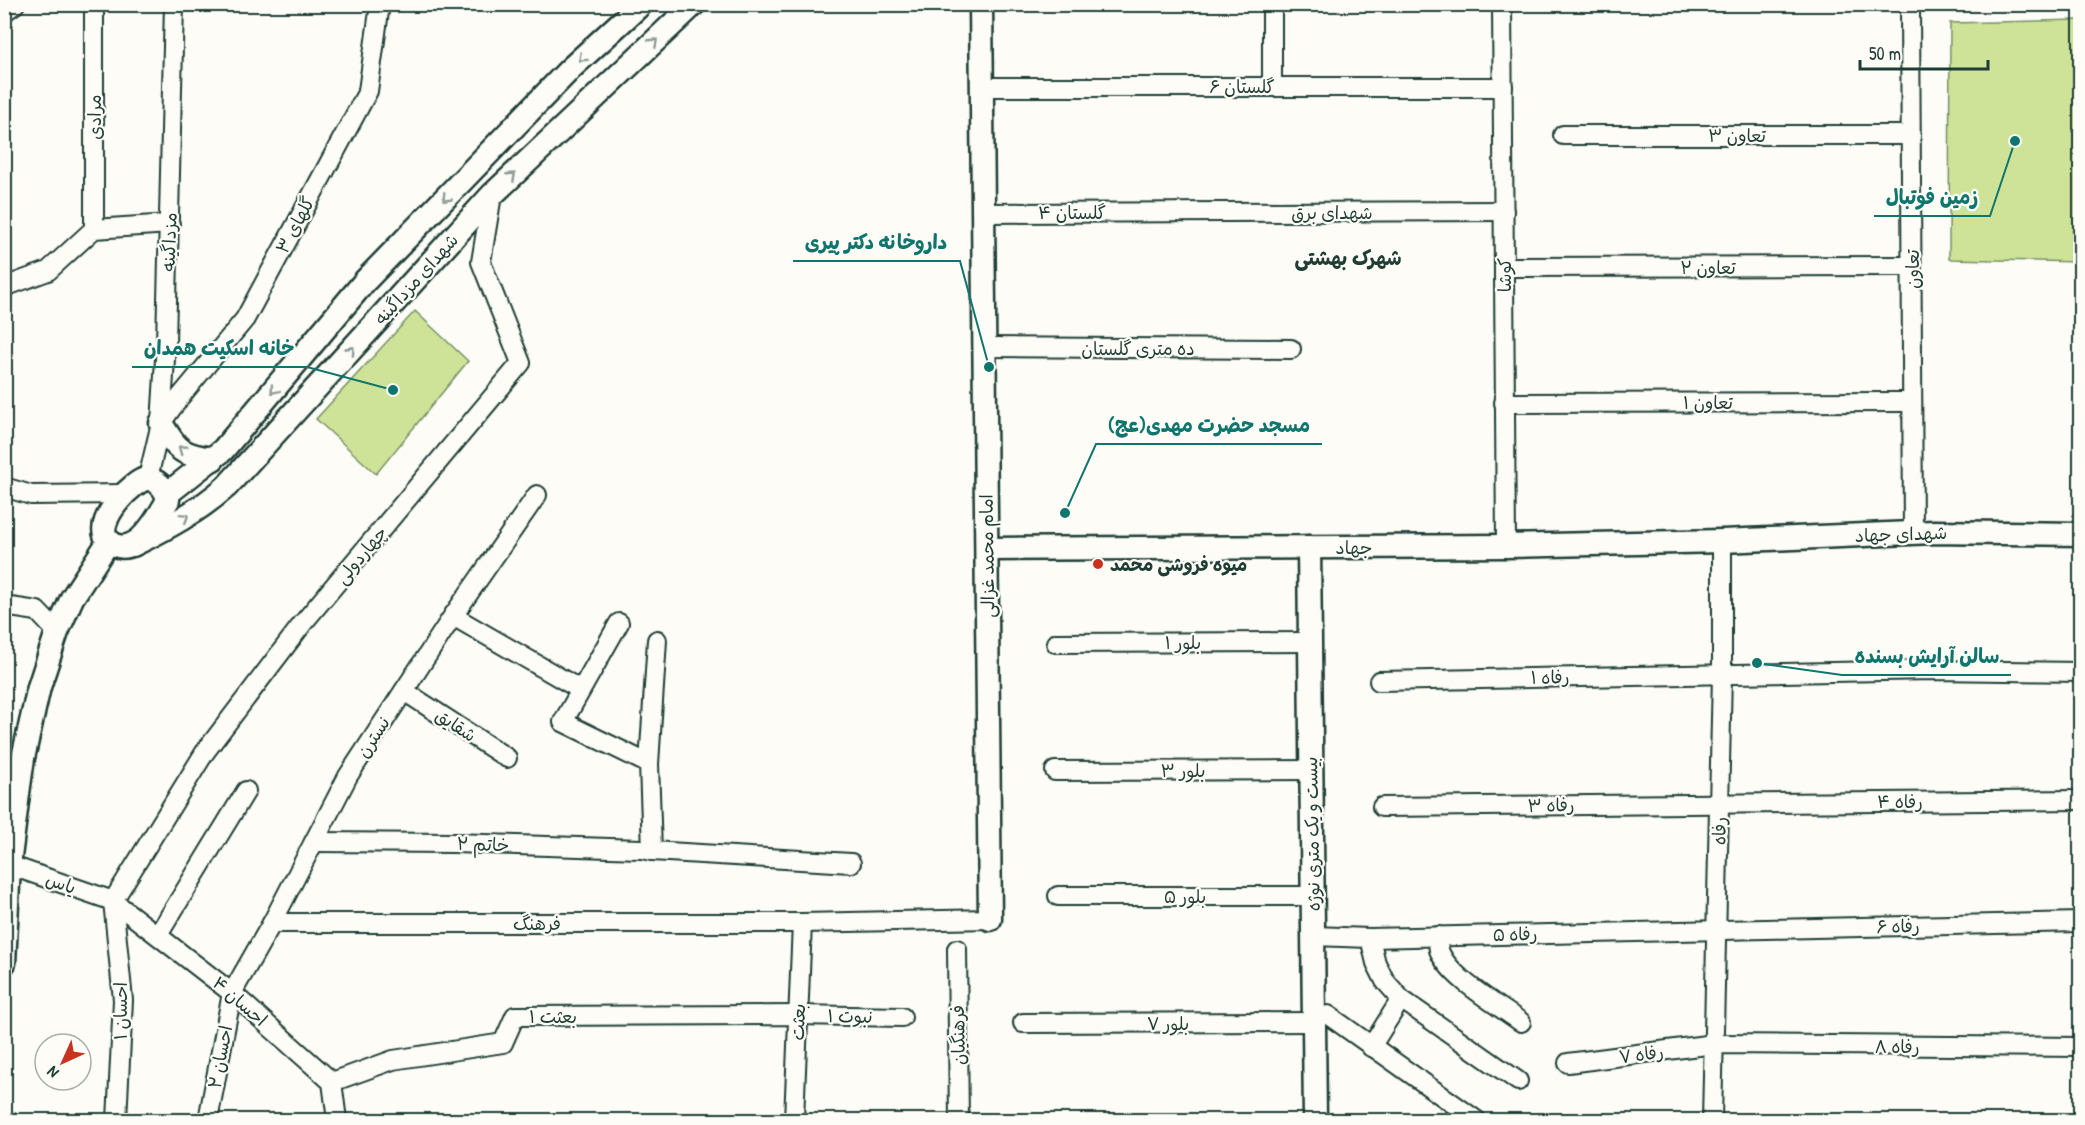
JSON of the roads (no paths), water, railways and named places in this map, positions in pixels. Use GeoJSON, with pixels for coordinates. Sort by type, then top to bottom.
{"type":"FeatureCollection","features":[{"type":"Feature","properties":{"kind":"street"},"geometry":{"type":"LineString","coordinates":[[4,12],[15,4]]}},
{"type":"Feature","properties":{"kind":"street","name":"مرادی"},"geometry":{"type":"LineString","coordinates":[[94,4],[94,229]]}},
{"type":"Feature","properties":{"kind":"street","name":"مزداگینه"},"geometry":{"type":"LineString","coordinates":[[148,478],[161,423],[170,224],[174,4]]}},
{"type":"Feature","properties":{"kind":"street","name":"گلهای ۳"},"geometry":{"type":"LineString","coordinates":[[161,423],[245,319],[368,91],[380,4]]}},
{"type":"Feature","properties":{"kind":"street","name":"شهدای مزداگینه"},"geometry":{"type":"LineString","coordinates":[[167,494],[213,459],[365,281],[570,69],[641,4]]}},
{"type":"Feature","properties":{"kind":"street","name":"شهدای مزداگینه"},"geometry":{"type":"LineString","coordinates":[[133,545],[168,528],[208,503],[227,486],[492,195],[694,4]]}},
{"type":"Feature","properties":{"kind":"street","name":"امام محمد غزالی"},"geometry":{"type":"LineString","coordinates":[[802,923],[990,919],[981,4]]}},
{"type":"Feature","properties":{"kind":"street"},"geometry":{"type":"LineString","coordinates":[[1272,4],[1272,86]]}},
{"type":"Feature","properties":{"kind":"street","name":"کوشا"},"geometry":{"type":"LineString","coordinates":[[1502,4],[1506,546]]}},
{"type":"Feature","properties":{"kind":"street","name":"تعاون"},"geometry":{"type":"LineString","coordinates":[[1910,4],[1912,533]]}},
{"type":"Feature","properties":{"kind":"street","name":"گلستان ۶"},"geometry":{"type":"LineString","coordinates":[[982,87],[1503,87]]}},
{"type":"Feature","properties":{"kind":"street","name":"تعاون ۳"},"geometry":{"type":"LineString","coordinates":[[1563,135],[1911,135]]}},
{"type":"Feature","properties":{"kind":"street","name":"چهاردولی"},"geometry":{"type":"LineString","coordinates":[[113,901],[219,733],[303,623],[520,363],[481,262],[492,195]]}},
{"type":"Feature","properties":{"kind":"street","name":"شهدای برق"},"geometry":{"type":"LineString","coordinates":[[1160,212],[1504,211]]}},
{"type":"Feature","properties":{"kind":"street","name":"گلستان ۴"},"geometry":{"type":"LineString","coordinates":[[983,213],[1160,212]]}},
{"type":"Feature","properties":{"kind":"street"},"geometry":{"type":"LineString","coordinates":[[4,287],[48,271],[94,229],[170,224]]}},
{"type":"Feature","properties":{"kind":"street","name":"تعاون ۲"},"geometry":{"type":"LineString","coordinates":[[1504,267],[1912,266]]}},
{"type":"Feature","properties":{"kind":"street","name":"ده متری گلستان"},"geometry":{"type":"LineString","coordinates":[[984,347],[1291,349]]}},
{"type":"Feature","properties":{"kind":"street","name":"تعاون ۱"},"geometry":{"type":"LineString","coordinates":[[1504,403],[1912,402]]}},
{"type":"Feature","properties":{"kind":"street"},"geometry":{"type":"LineString","coordinates":[[161,423],[178,448],[192,457],[213,459]]}},
{"type":"Feature","properties":{"kind":"street"},"geometry":{"type":"LineString","coordinates":[[148,478],[163,487],[168,500],[159,517],[133,545],[118,546],[109,541],[105,535],[104,526],[124,494],[134,484],[148,478]]}},
{"type":"Feature","properties":{"kind":"street"},"geometry":{"type":"LineString","coordinates":[[4,487],[31,495],[124,494]]}},
{"type":"Feature","properties":{"kind":"street","name":"نسترن"},"geometry":{"type":"LineString","coordinates":[[232,993],[272,923],[348,776],[453,616],[537,495]]}},
{"type":"Feature","properties":{"kind":"street","name":"شهدای جهاد"},"geometry":{"type":"LineString","coordinates":[[1722,541],[1912,533],[2080,534]]}},
{"type":"Feature","properties":{"kind":"street"},"geometry":{"type":"LineString","coordinates":[[5,956],[9,866],[23,758],[39,687],[57,632],[79,585],[109,541]]}},
{"type":"Feature","properties":{"kind":"street","name":"جهاد"},"geometry":{"type":"LineString","coordinates":[[987,549],[1506,546],[1722,541]]}},
{"type":"Feature","properties":{"kind":"street","name":"رفاه"},"geometry":{"type":"LineString","coordinates":[[1712,1120],[1722,674],[1722,541]]}},
{"type":"Feature","properties":{"kind":"street","name":"بیست و یک متری نوژه"},"geometry":{"type":"LineString","coordinates":[[1309,547],[1313,936],[1321,1019],[1315,1120]]}},
{"type":"Feature","properties":{"kind":"street"},"geometry":{"type":"LineString","coordinates":[[4,606],[37,611],[57,632]]}},
{"type":"Feature","properties":{"kind":"street"},"geometry":{"type":"LineString","coordinates":[[453,616],[581,690]]}},
{"type":"Feature","properties":{"kind":"street"},"geometry":{"type":"LineString","coordinates":[[619,623],[563,722],[649,764]]}},
{"type":"Feature","properties":{"kind":"street"},"geometry":{"type":"LineString","coordinates":[[652,851],[649,764],[657,640]]}},
{"type":"Feature","properties":{"kind":"street","name":"بلور ۱"},"geometry":{"type":"LineString","coordinates":[[1056,643],[1310,642]]}},
{"type":"Feature","properties":{"kind":"street","name":"رفاه ۱"},"geometry":{"type":"LineString","coordinates":[[1379,681],[1932,670],[2080,672]]}},
{"type":"Feature","properties":{"kind":"street","name":"شقایق"},"geometry":{"type":"LineString","coordinates":[[404,691],[507,758]]}},
{"type":"Feature","properties":{"kind":"street","name":"بلور ۳"},"geometry":{"type":"LineString","coordinates":[[1055,771],[1312,770]]}},
{"type":"Feature","properties":{"kind":"street"},"geometry":{"type":"LineString","coordinates":[[158,934],[246,790]]}},
{"type":"Feature","properties":{"kind":"street","name":"رفاه ۴"},"geometry":{"type":"LineString","coordinates":[[1719,803],[2080,800]]}},
{"type":"Feature","properties":{"kind":"street","name":"رفاه ۳"},"geometry":{"type":"LineString","coordinates":[[1382,807],[1719,803]]}},
{"type":"Feature","properties":{"kind":"street","name":"خاتم ۲"},"geometry":{"type":"LineString","coordinates":[[314,842],[453,843],[641,849],[851,863]]}},
{"type":"Feature","properties":{"kind":"street","name":"یاس"},"geometry":{"type":"LineString","coordinates":[[9,866],[113,901]]}},
{"type":"Feature","properties":{"kind":"street","name":"بلور ۵"},"geometry":{"type":"LineString","coordinates":[[1058,896],[1313,896]]}},
{"type":"Feature","properties":{"kind":"street","name":"احسان ۴"},"geometry":{"type":"LineString","coordinates":[[113,901],[232,993],[332,1082]]}},
{"type":"Feature","properties":{"kind":"street","name":"احسان ۱"},"geometry":{"type":"LineString","coordinates":[[113,901],[123,1000],[117,1120]]}},
{"type":"Feature","properties":{"kind":"street","name":"رفاه ۶"},"geometry":{"type":"LineString","coordinates":[[1716,930],[2080,922]]}},
{"type":"Feature","properties":{"kind":"street","name":"فرهنگ"},"geometry":{"type":"LineString","coordinates":[[272,923],[802,923]]}},
{"type":"Feature","properties":{"kind":"street","name":"بعثت"},"geometry":{"type":"LineString","coordinates":[[794,1120],[802,923]]}},
{"type":"Feature","properties":{"kind":"street","name":"رفاه ۵"},"geometry":{"type":"LineString","coordinates":[[1313,936],[1370,938],[1716,930]]}},
{"type":"Feature","properties":{"kind":"street"},"geometry":{"type":"LineString","coordinates":[[1438,936],[1439,950],[1447,965],[1464,981],[1521,1022]]}},
{"type":"Feature","properties":{"kind":"street"},"geometry":{"type":"LineString","coordinates":[[1370,938],[1376,963],[1385,981],[1401,999],[1518,1081]]}},
{"type":"Feature","properties":{"kind":"street","name":"فرهنگیان"},"geometry":{"type":"LineString","coordinates":[[957,949],[959,1120]]}},
{"type":"Feature","properties":{"kind":"street","name":"احسان ۲"},"geometry":{"type":"LineString","coordinates":[[208,1120],[232,993]]}},
{"type":"Feature","properties":{"kind":"street"},"geometry":{"type":"LineString","coordinates":[[1371,1047],[1401,999]]}},
{"type":"Feature","properties":{"kind":"street","name":"نبوت ۱"},"geometry":{"type":"LineString","coordinates":[[798,1015],[902,1017]]}},
{"type":"Feature","properties":{"kind":"street","name":"بعثت ۱"},"geometry":{"type":"LineString","coordinates":[[332,1082],[393,1060],[503,1043],[515,1016],[798,1015]]}},
{"type":"Feature","properties":{"kind":"street"},"geometry":{"type":"LineString","coordinates":[[1321,1019],[1371,1047],[1476,1120]]}},
{"type":"Feature","properties":{"kind":"street","name":"بلور ۷"},"geometry":{"type":"LineString","coordinates":[[1023,1023],[1321,1019]]}},
{"type":"Feature","properties":{"kind":"street","name":"رفاه ۸"},"geometry":{"type":"LineString","coordinates":[[1714,1044],[2080,1047]]}},
{"type":"Feature","properties":{"kind":"street","name":"رفاه ۷"},"geometry":{"type":"LineString","coordinates":[[1568,1063],[1714,1044]]}},
{"type":"Feature","properties":{"kind":"street"},"geometry":{"type":"LineString","coordinates":[[332,1082],[337,1120]]}},
{"type":"Feature","properties":{"kind":"place","name":"زمین فوتبال"},"geometry":{"type":"Point","coordinates":[2015,141]}},
{"type":"Feature","properties":{"kind":"place","name":"داروخانه دکتر پیری"},"geometry":{"type":"Point","coordinates":[989,367]}},
{"type":"Feature","properties":{"kind":"place","name":"خانه اسكيت همدان"},"geometry":{"type":"Point","coordinates":[393,390]}},
{"type":"Feature","properties":{"kind":"place","name":"مسجد حضرت مهدی(عج)"},"geometry":{"type":"Point","coordinates":[1065,513]}},
{"type":"Feature","properties":{"kind":"place","name":"میوه فروشی محمد"},"geometry":{"type":"Point","coordinates":[1098,564]}},
{"type":"Feature","properties":{"kind":"place","name":"سالن آرایش بسنده"},"geometry":{"type":"Point","coordinates":[1757,663]}},
{"type":"Feature","properties":{"kind":"district","name":"شهرک بهشتی"},"geometry":{"type":"Point","coordinates":[1348,257]}}]}
